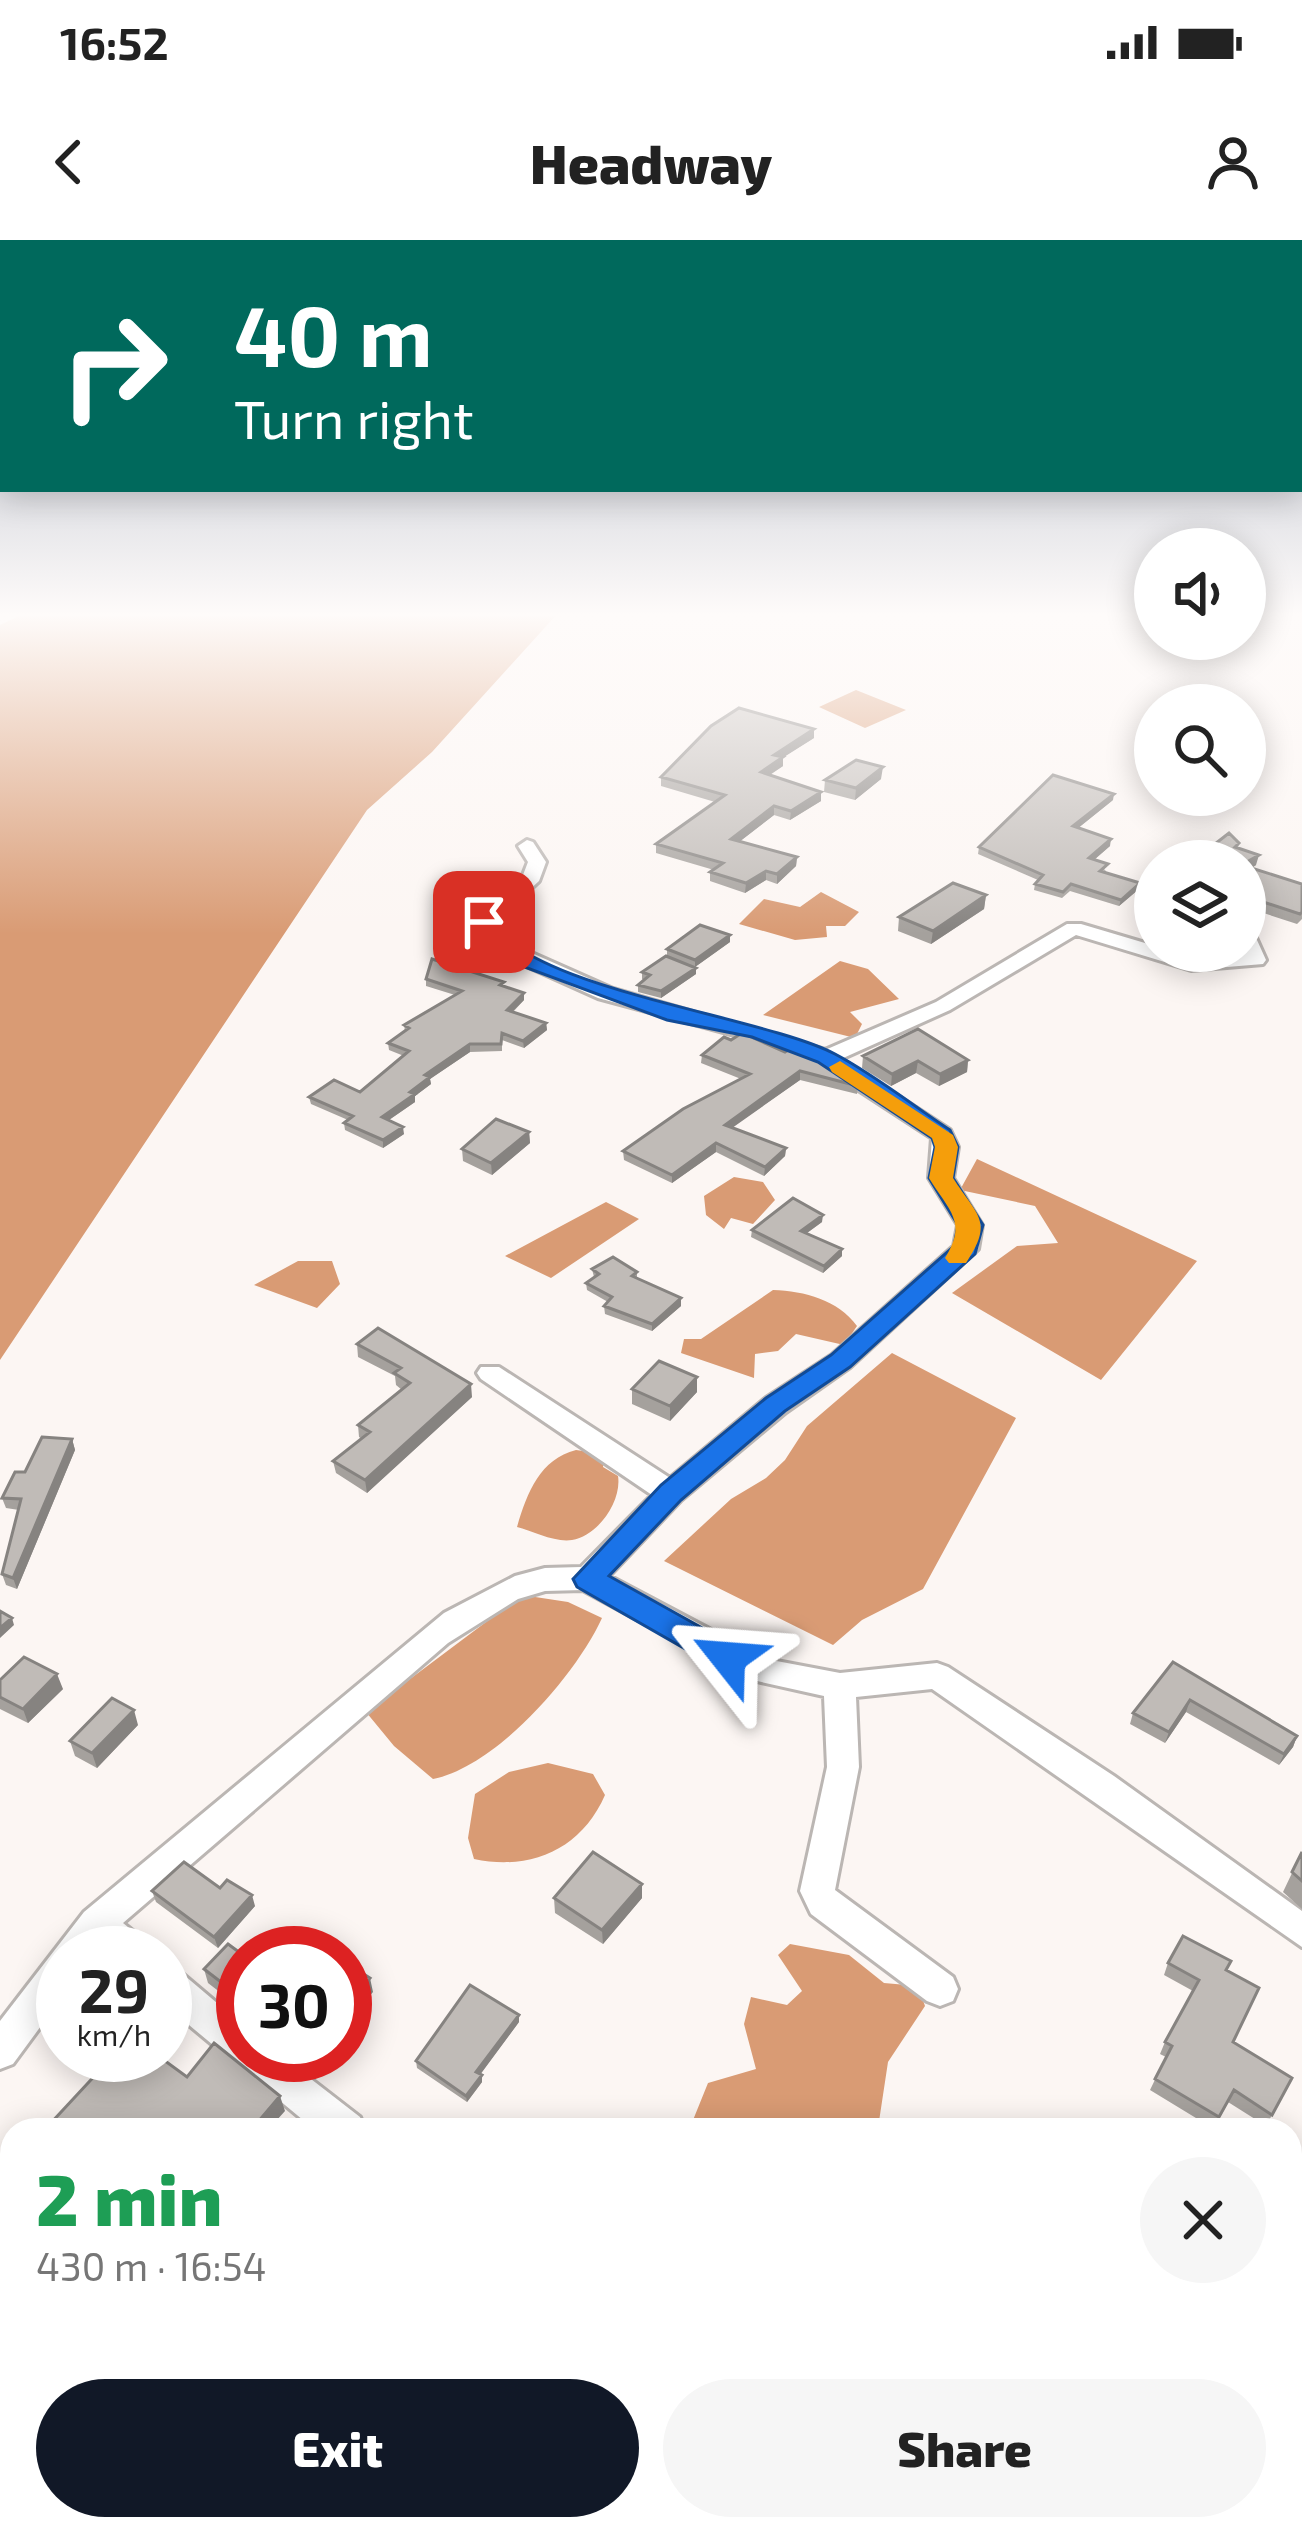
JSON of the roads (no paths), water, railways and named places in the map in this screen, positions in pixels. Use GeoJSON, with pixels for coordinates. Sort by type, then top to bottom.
{"type":"FeatureCollection","features":[{"type":"Feature","properties":{"kind":"street"},"geometry":{"type":"LineString","coordinates":[[526,846],[537,862],[532,877],[484,922],[485,931],[518,958],[675,1016],[758,1032],[825,1058],[942,1135],[946,1147],[941,1178],[965,1209],[971,1236],[954,1262],[841,1361],[776,1405],[671,1493],[588,1579]]}},
{"type":"Feature","properties":{"kind":"street"},"geometry":{"type":"LineString","coordinates":[[825,1058],[943,1006],[1074,928],[1134,946]]}},
{"type":"Feature","properties":{"kind":"street"},"geometry":{"type":"LineString","coordinates":[[490,1373],[671,1493]]}},
{"type":"Feature","properties":{"kind":"street"},"geometry":{"type":"LineString","coordinates":[[95,1926],[483,1600],[532,1579],[588,1579],[728,1658],[805,1682],[840,1687],[924,1674],[952,1683],[1302,1931]]}},
{"type":"Feature","properties":{"kind":"street"},"geometry":{"type":"LineString","coordinates":[[840,1687],[843,1767],[818,1892],[823,1903],[940,1989]]}},
{"type":"Feature","properties":{"kind":"street"},"geometry":{"type":"LineString","coordinates":[[97,1923],[100,1926]]}},
{"type":"Feature","properties":{"kind":"street"},"geometry":{"type":"LineString","coordinates":[[0,2051],[36,2003]]}},
{"type":"Feature","properties":{"kind":"street"},"geometry":{"type":"LineString","coordinates":[[192,2005],[216,2026]]}},
{"type":"Feature","properties":{"kind":"street"},"geometry":{"type":"LineString","coordinates":[[284,2082],[331,2118]]}}]}
